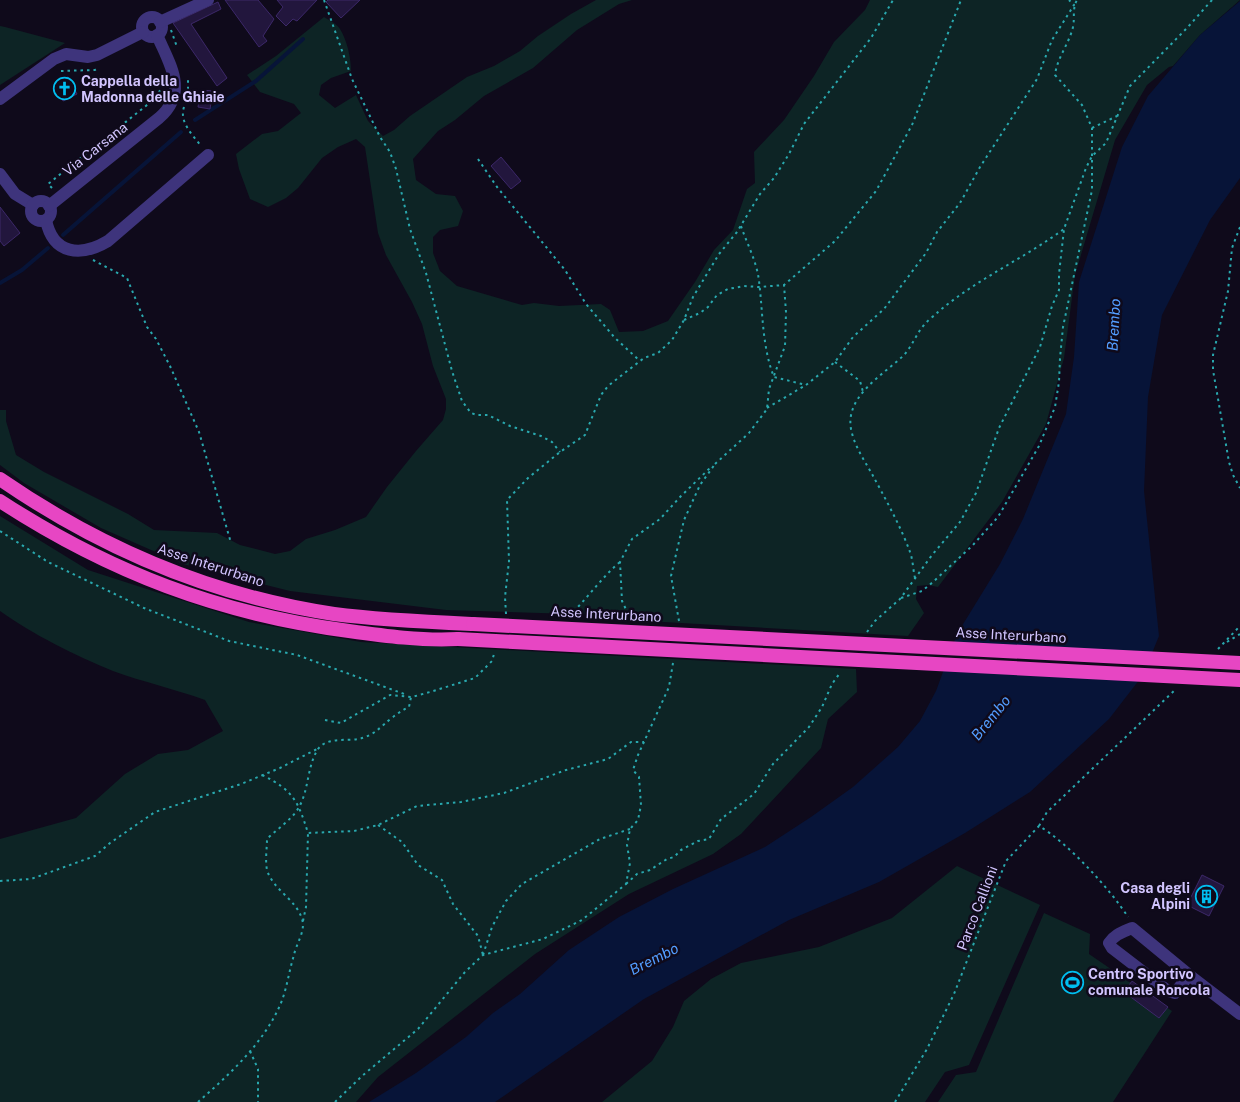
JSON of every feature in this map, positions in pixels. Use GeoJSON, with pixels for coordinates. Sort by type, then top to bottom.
{"type":"FeatureCollection","features":[{"type":"Feature","properties":{"kind":"highway","name":"Asse Interurbano"},"geometry":{"type":"LineString","coordinates":[[0,479],[56,515],[118,548],[183,575],[236,592],[291,606],[351,616],[403,621],[1240,663]]}},
{"type":"Feature","properties":{"kind":"highway"},"geometry":{"type":"LineString","coordinates":[[0,501],[98,558],[152,582],[208,602],[279,620],[323,628],[382,636],[1240,680]]}},
{"type":"Feature","properties":{"kind":"street"},"geometry":{"type":"LineString","coordinates":[[160,22],[208,0]]}},
{"type":"Feature","properties":{"kind":"street"},"geometry":{"type":"LineString","coordinates":[[152,17],[160,22],[161,30],[157,35],[151,37],[143,32],[142,26],[146,18],[152,17]]}},
{"type":"Feature","properties":{"kind":"street"},"geometry":{"type":"LineString","coordinates":[[0,99],[54,59],[66,54],[88,57],[97,55],[143,32]]}},
{"type":"Feature","properties":{"kind":"street","name":"Via Carsana"},"geometry":{"type":"LineString","coordinates":[[54,202],[169,108],[175,92],[175,77],[157,35]]}},
{"type":"Feature","properties":{"kind":"street"},"geometry":{"type":"LineString","coordinates":[[46,220],[48,232],[61,246],[76,251],[89,250],[108,241],[208,155]]}},
{"type":"Feature","properties":{"kind":"street"},"geometry":{"type":"LineString","coordinates":[[0,174],[15,194],[32,205]]}},
{"type":"Feature","properties":{"kind":"street"},"geometry":{"type":"LineString","coordinates":[[41,201],[54,202],[50,215],[46,220],[40,221],[34,219],[31,214],[32,205],[41,201]]}},
{"type":"Feature","properties":{"kind":"street"},"geometry":{"type":"LineString","coordinates":[[1189,976],[1175,993],[1171,992],[1112,948],[1109,943],[1117,934],[1132,928],[1189,976],[1240,1014]]}},
{"type":"Feature","properties":{"kind":"path"},"geometry":{"type":"LineString","coordinates":[[324,0],[352,79],[380,137],[390,152],[396,169],[410,229],[426,273],[462,401],[471,413],[477,415],[488,414],[510,426],[541,436],[552,442],[560,452]]}},
{"type":"Feature","properties":{"kind":"path"},"geometry":{"type":"LineString","coordinates":[[506,614],[505,597],[509,561],[507,500],[528,478],[585,435],[601,394],[608,386],[640,361],[658,352],[672,340],[684,320],[693,297],[719,254],[741,226],[760,194],[774,178],[804,124],[871,38],[893,0]]}},
{"type":"Feature","properties":{"kind":"path"},"geometry":{"type":"LineString","coordinates":[[684,320],[700,313],[718,295],[728,289],[744,286],[784,286],[835,241],[876,190],[912,124],[961,0]]}},
{"type":"Feature","properties":{"kind":"path"},"geometry":{"type":"LineString","coordinates":[[900,599],[922,591],[972,546],[998,517],[1039,446],[1055,407],[1063,327],[1092,190],[1092,128],[1082,106],[1055,75],[1056,64],[1073,27],[1074,5],[1069,0]]}},
{"type":"Feature","properties":{"kind":"path"},"geometry":{"type":"LineString","coordinates":[[566,618],[583,603],[603,577],[620,562],[632,539],[660,520],[680,496],[748,433],[767,409],[806,385],[835,362],[852,337],[884,310],[926,253],[937,232],[960,204],[980,167],[1037,79],[1052,40],[1077,0]]}},
{"type":"Feature","properties":{"kind":"path"},"geometry":{"type":"LineString","coordinates":[[862,637],[875,621],[900,599],[932,554],[960,522],[976,493],[998,428],[1040,347],[1052,306],[1059,290],[1064,229],[1086,168],[1092,156],[1106,143],[1130,86],[1212,0]]}},
{"type":"Feature","properties":{"kind":"path"},"geometry":{"type":"LineString","coordinates":[[61,71],[95,70],[103,66]]}},
{"type":"Feature","properties":{"kind":"path"},"geometry":{"type":"LineString","coordinates":[[54,202],[48,184],[152,101],[160,92],[163,84]]}},
{"type":"Feature","properties":{"kind":"path"},"geometry":{"type":"LineString","coordinates":[[1092,128],[1119,115]]}},
{"type":"Feature","properties":{"kind":"path"},"geometry":{"type":"LineString","coordinates":[[478,159],[497,186],[565,270],[586,304],[615,338],[640,361]]}},
{"type":"Feature","properties":{"kind":"path"},"geometry":{"type":"LineString","coordinates":[[741,226],[754,259],[766,352],[774,377]]}},
{"type":"Feature","properties":{"kind":"path"},"geometry":{"type":"LineString","coordinates":[[1240,227],[1232,248],[1228,291],[1213,354],[1213,370],[1229,462],[1240,488]]}},
{"type":"Feature","properties":{"kind":"path"},"geometry":{"type":"LineString","coordinates":[[915,579],[911,553],[859,450],[851,430],[851,414],[863,392],[906,354],[925,324],[986,278],[1041,246],[1064,229]]}},
{"type":"Feature","properties":{"kind":"path"},"geometry":{"type":"LineString","coordinates":[[76,251],[127,278],[144,322],[170,366],[199,432],[231,543]]}},
{"type":"Feature","properties":{"kind":"path"},"geometry":{"type":"LineString","coordinates":[[767,409],[769,389],[785,346],[786,312],[784,286]]}},
{"type":"Feature","properties":{"kind":"path"},"geometry":{"type":"LineString","coordinates":[[835,362],[860,381],[863,392]]}},
{"type":"Feature","properties":{"kind":"path"},"geometry":{"type":"LineString","coordinates":[[774,377],[806,385]]}},
{"type":"Feature","properties":{"kind":"path"},"geometry":{"type":"LineString","coordinates":[[679,622],[671,576],[677,548],[684,520],[700,485],[715,464]]}},
{"type":"Feature","properties":{"kind":"path"},"geometry":{"type":"LineString","coordinates":[[0,531],[48,562],[144,608],[230,641],[298,656],[412,696]]}},
{"type":"Feature","properties":{"kind":"path"},"geometry":{"type":"LineString","coordinates":[[620,562],[622,601],[635,627]]}},
{"type":"Feature","properties":{"kind":"path"},"geometry":{"type":"LineString","coordinates":[[1217,650],[1240,626]]}},
{"type":"Feature","properties":{"kind":"path"},"geometry":{"type":"LineString","coordinates":[[1224,644],[1240,634]]}},
{"type":"Feature","properties":{"kind":"path"},"geometry":{"type":"LineString","coordinates":[[325,720],[341,722],[390,696],[412,696],[475,678],[492,661],[495,652]]}},
{"type":"Feature","properties":{"kind":"path"},"geometry":{"type":"LineString","coordinates":[[483,955],[492,927],[506,901],[522,884],[600,839],[630,829],[638,820],[642,805],[638,777],[634,770],[638,755],[669,687],[673,660]]}},
{"type":"Feature","properties":{"kind":"path"},"geometry":{"type":"LineString","coordinates":[[335,1102],[362,1076],[418,1030],[465,972],[483,955],[543,939],[582,920],[637,874],[650,870],[698,841],[709,839],[721,819],[754,794],[773,764],[809,727],[822,707],[832,684],[840,672]]}},
{"type":"Feature","properties":{"kind":"path","name":"Parco Callioni"},"geometry":{"type":"LineString","coordinates":[[895,1102],[927,1049],[954,994],[1006,861],[1039,826],[1047,812],[1182,684]]}},
{"type":"Feature","properties":{"kind":"path"},"geometry":{"type":"LineString","coordinates":[[0,881],[31,878],[94,856],[155,812],[241,784],[326,743],[358,739],[376,733],[392,717],[409,707],[412,696]]}},
{"type":"Feature","properties":{"kind":"path"},"geometry":{"type":"LineString","coordinates":[[308,833],[354,831],[378,825],[417,806],[461,802],[504,793],[566,770],[608,759],[631,742],[644,742]]}},
{"type":"Feature","properties":{"kind":"path"},"geometry":{"type":"LineString","coordinates":[[303,921],[289,897],[277,886],[267,870],[267,839],[294,816],[300,806],[305,795],[312,764],[319,748]]}},
{"type":"Feature","properties":{"kind":"path"},"geometry":{"type":"LineString","coordinates":[[198,1102],[260,1039],[281,1004],[294,954],[302,932],[306,907],[308,833],[300,806],[293,795],[276,782],[262,775]]}},
{"type":"Feature","properties":{"kind":"path"},"geometry":{"type":"LineString","coordinates":[[378,825],[402,842],[418,866],[442,880],[453,904],[478,936],[483,955]]}},
{"type":"Feature","properties":{"kind":"path"},"geometry":{"type":"LineString","coordinates":[[1039,826],[1052,834],[1100,882],[1124,910],[1132,928]]}},
{"type":"Feature","properties":{"kind":"path"},"geometry":{"type":"LineString","coordinates":[[626,884],[630,863],[627,845],[630,829]]}},
{"type":"Feature","properties":{"kind":"path"},"geometry":{"type":"LineString","coordinates":[[250,1051],[258,1070],[258,1102]]}},
{"type":"Feature","properties":{"kind":"green space"},"geometry":{"type":"Polygon","coordinates":[[[596,0],[632,0],[619,4],[577,30],[533,68],[484,96],[455,120],[438,131],[413,159],[416,180],[436,194],[455,196],[463,211],[458,226],[440,230],[433,237],[433,253],[440,271],[457,286],[522,305],[534,303],[559,306],[601,304],[610,310],[619,332],[643,331],[668,321],[714,250],[733,230],[747,189],[755,183],[754,152],[784,120],[814,76],[834,42],[865,10],[870,0],[1240,0],[1200,35],[1173,66],[1169,67],[1147,85],[1115,140],[1075,275],[1064,358],[1046,424],[1002,502],[938,587],[928,585],[917,586],[916,599],[924,613],[908,636],[629,620],[606,615],[446,610],[290,591],[183,564],[101,528],[24,483],[0,465],[0,410],[6,410],[6,421],[16,455],[44,472],[128,514],[154,530],[217,533],[240,545],[275,554],[290,551],[306,539],[335,530],[366,517],[387,487],[443,420],[446,399],[433,366],[422,324],[386,255],[378,233],[365,147],[356,139],[338,147],[322,158],[298,188],[286,198],[268,207],[250,199],[239,169],[236,154],[262,134],[278,131],[301,113],[294,104],[260,92],[247,75],[276,56],[324,17],[337,25],[345,38],[351,71],[331,78],[321,85],[319,95],[335,108],[356,95],[368,121],[383,136],[467,77],[494,66],[520,51],[538,36],[596,0]]]}},
{"type":"Feature","properties":{"kind":"green space"},"geometry":{"type":"Polygon","coordinates":[[[0,26],[5,27],[65,43],[0,85],[0,26]]]}},
{"type":"Feature","properties":{"kind":"green space"},"geometry":{"type":"Polygon","coordinates":[[[0,516],[88,570],[249,622],[361,642],[856,669],[857,692],[828,719],[821,748],[741,834],[713,854],[629,894],[535,954],[378,1077],[356,1102],[0,1102],[0,839],[76,818],[125,774],[158,754],[188,750],[223,731],[205,700],[124,675],[99,665],[40,636],[0,611],[0,516]]]}},
{"type":"Feature","properties":{"kind":"green space"},"geometry":{"type":"Polygon","coordinates":[[[957,866],[1040,905],[969,1065],[945,1072],[925,1102],[602,1102],[652,1061],[673,1027],[684,1001],[711,979],[741,963],[819,947],[892,918],[957,866]]]}},
{"type":"Feature","properties":{"kind":"green space","name":"Centro Sportivo comunale Roncola"},"geometry":{"type":"Polygon","coordinates":[[[1044,913],[1090,934],[1089,954],[1172,1011],[1113,1102],[938,1102],[956,1075],[976,1072],[1044,913]]]}},
{"type":"Feature","properties":{"kind":"water","name":"Brembo"},"geometry":{"type":"Polygon","coordinates":[[[1240,1],[1240,178],[1210,220],[1162,315],[1148,397],[1144,491],[1159,636],[1143,675],[1109,719],[1030,792],[965,833],[879,882],[789,920],[644,999],[495,1102],[369,1102],[416,1073],[466,1037],[493,1013],[520,994],[569,950],[619,917],[673,889],[765,847],[811,817],[853,787],[898,747],[920,721],[936,691],[957,634],[1000,564],[1023,519],[1066,414],[1074,357],[1079,282],[1122,147],[1148,96],[1200,35],[1240,1]]]}},
{"type":"Feature","properties":{"kind":"pier"},"geometry":{"type":"Polygon","coordinates":[[[949,648],[1153,658],[1146,675],[943,665],[949,648]]]}},
{"type":"Feature","properties":{"kind":"building"},"geometry":{"type":"Polygon","coordinates":[[[225,0],[258,0],[274,19],[263,36],[267,41],[259,47],[225,0]]]}},
{"type":"Feature","properties":{"kind":"building"},"geometry":{"type":"Polygon","coordinates":[[[277,0],[317,0],[297,21],[293,19],[286,26],[276,16],[283,7],[277,0]]]}},
{"type":"Feature","properties":{"kind":"building"},"geometry":{"type":"Polygon","coordinates":[[[328,0],[360,0],[341,18],[326,2],[328,0]]]}},
{"type":"Feature","properties":{"kind":"building"},"geometry":{"type":"Polygon","coordinates":[[[218,2],[221,9],[191,24],[227,78],[217,86],[173,23],[218,2]]]}},
{"type":"Feature","properties":{"kind":"building","name":"Cappella della Madonna delle Ghiaie"},"geometry":{"type":"Polygon","coordinates":[[[68,77],[77,94],[63,101],[54,84],[68,77]]]}},
{"type":"Feature","properties":{"kind":"building"},"geometry":{"type":"Polygon","coordinates":[[[201,90],[213,91],[210,109],[198,107],[201,90]]]}},
{"type":"Feature","properties":{"kind":"building"},"geometry":{"type":"Polygon","coordinates":[[[501,157],[521,181],[511,189],[491,166],[501,157]]]}},
{"type":"Feature","properties":{"kind":"building"},"geometry":{"type":"Polygon","coordinates":[[[0,207],[20,233],[4,246],[0,241],[0,207]]]}},
{"type":"Feature","properties":{"kind":"building","name":"Casa degli Alpini"},"geometry":{"type":"Polygon","coordinates":[[[1202,875],[1224,886],[1209,916],[1187,905],[1202,875]]]}},
{"type":"Feature","properties":{"kind":"building"},"geometry":{"type":"Polygon","coordinates":[[[1132,981],[1168,1007],[1159,1018],[1124,992],[1132,981]]]}},
{"type":"Feature","properties":{"kind":"waterway"},"geometry":{"type":"LineString","coordinates":[[195,120],[256,81],[303,39]]}},
{"type":"Feature","properties":{"kind":"waterway"},"geometry":{"type":"LineString","coordinates":[[63,235],[181,132]]}},
{"type":"Feature","properties":{"kind":"waterway"},"geometry":{"type":"LineString","coordinates":[[0,283],[22,270],[48,248]]}},
{"type":"Feature","properties":{"kind":"place","name":"Cappella della Madonna delle Ghiaie"},"geometry":{"type":"Point","coordinates":[65,89]}},
{"type":"Feature","properties":{"kind":"place","name":"Casa degli Alpini"},"geometry":{"type":"Point","coordinates":[1206,896]}},
{"type":"Feature","properties":{"kind":"place","name":"Centro Sportivo comunale Roncola"},"geometry":{"type":"Point","coordinates":[1072,982]}}]}
